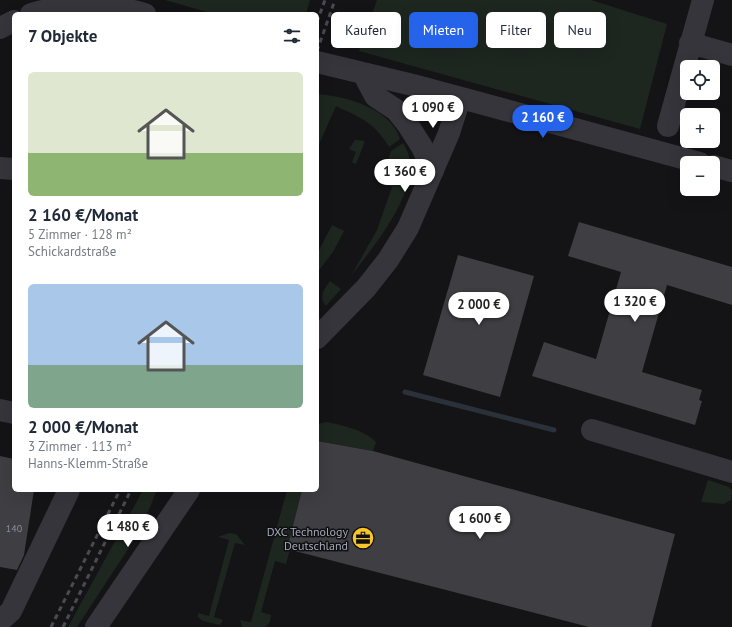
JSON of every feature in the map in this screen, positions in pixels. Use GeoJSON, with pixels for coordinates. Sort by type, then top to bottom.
{"type":"FeatureCollection","features":[{"type":"Feature","properties":{"kind":"street"},"geometry":{"type":"LineString","coordinates":[[668,126],[703,0]]}},
{"type":"Feature","properties":{"kind":"street"},"geometry":{"type":"LineString","coordinates":[[38,12],[59,6],[86,4],[118,7],[137,12]]}},
{"type":"Feature","properties":{"kind":"street"},"geometry":{"type":"LineString","coordinates":[[0,28],[12,22]]}},
{"type":"Feature","properties":{"kind":"street"},"geometry":{"type":"LineString","coordinates":[[690,44],[732,55]]}},
{"type":"Feature","properties":{"kind":"street"},"geometry":{"type":"LineString","coordinates":[[319,62],[460,98],[680,158]]}},
{"type":"Feature","properties":{"kind":"street"},"geometry":{"type":"LineString","coordinates":[[363,73],[375,96],[396,110],[408,125],[422,147],[433,171]]}},
{"type":"Feature","properties":{"kind":"street"},"geometry":{"type":"LineString","coordinates":[[319,336],[366,288],[388,260],[408,228],[450,133],[460,98]]}},
{"type":"Feature","properties":{"kind":"street"},"geometry":{"type":"LineString","coordinates":[[0,168],[12,169]]}},
{"type":"Feature","properties":{"kind":"street"},"geometry":{"type":"LineString","coordinates":[[720,168],[732,171]]}},
{"type":"Feature","properties":{"kind":"street"},"geometry":{"type":"LineString","coordinates":[[0,410],[12,413]]}},
{"type":"Feature","properties":{"kind":"street"},"geometry":{"type":"LineString","coordinates":[[592,430],[732,472]]}},
{"type":"Feature","properties":{"kind":"street"},"geometry":{"type":"LineString","coordinates":[[0,621],[11,611],[68,492]]}},
{"type":"Feature","properties":{"kind":"street"},"geometry":{"type":"LineString","coordinates":[[96,627],[188,492]]}},
{"type":"Feature","properties":{"kind":"shaded area"},"geometry":{"type":"Polygon","coordinates":[[[165,0],[310,0],[307,12],[207,12],[165,0]]]}},
{"type":"Feature","properties":{"kind":"shaded area"},"geometry":{"type":"Polygon","coordinates":[[[377,0],[591,0],[667,24],[640,129],[359,51],[360,48],[401,48],[401,12],[373,12],[377,0]]]}},
{"type":"Feature","properties":{"kind":"shaded area"},"geometry":{"type":"Polygon","coordinates":[[[319,94],[353,101],[377,112],[387,119],[395,128],[400,139],[389,147],[372,126],[336,106],[319,144],[319,94]]]}},
{"type":"Feature","properties":{"kind":"shaded area"},"geometry":{"type":"Polygon","coordinates":[[[355,140],[365,141],[356,164],[352,162],[356,152],[349,149],[355,140]]]}},
{"type":"Feature","properties":{"kind":"shaded area"},"geometry":{"type":"Polygon","coordinates":[[[403,143],[409,158],[409,176],[404,194],[384,231],[351,276],[377,230],[392,187],[381,182],[391,151],[403,143]]]}},
{"type":"Feature","properties":{"kind":"shaded area"},"geometry":{"type":"Polygon","coordinates":[[[332,225],[344,231],[333,252],[319,270],[319,250],[332,225]]]}},
{"type":"Feature","properties":{"kind":"shaded area"},"geometry":{"type":"Polygon","coordinates":[[[330,281],[341,289],[326,306],[322,296],[330,281]]]}},
{"type":"Feature","properties":{"kind":"shaded area"},"geometry":{"type":"Polygon","coordinates":[[[327,422],[365,434],[376,442],[373,451],[319,441],[319,424],[327,422]]]}},
{"type":"Feature","properties":{"kind":"shaded area"},"geometry":{"type":"Polygon","coordinates":[[[708,480],[729,487],[732,491],[731,500],[724,504],[701,502],[708,480]]]}},
{"type":"Feature","properties":{"kind":"shaded area"},"geometry":{"type":"Polygon","coordinates":[[[142,492],[156,492],[140,531],[77,627],[68,627],[142,492]]]}},
{"type":"Feature","properties":{"kind":"shaded area"},"geometry":{"type":"Polygon","coordinates":[[[286,492],[301,492],[287,548],[290,549],[286,564],[275,561],[261,612],[271,615],[270,622],[265,627],[242,627],[240,620],[251,622],[286,492]]]}},
{"type":"Feature","properties":{"kind":"shaded area"},"geometry":{"type":"Polygon","coordinates":[[[229,533],[236,534],[245,545],[235,543],[214,617],[223,620],[220,625],[203,621],[198,617],[198,613],[209,616],[229,540],[218,537],[229,533]]]}},
{"type":"Feature","properties":{"kind":"building"},"geometry":{"type":"Polygon","coordinates":[[[579,222],[732,267],[732,305],[667,285],[642,372],[702,390],[699,400],[702,401],[695,425],[532,376],[544,342],[596,359],[621,272],[568,256],[579,222]]]}},
{"type":"Feature","properties":{"kind":"building"},"geometry":{"type":"Polygon","coordinates":[[[458,255],[534,276],[500,397],[423,375],[458,255]]]}},
{"type":"Feature","properties":{"kind":"building"},"geometry":{"type":"Polygon","coordinates":[[[319,441],[373,451],[675,534],[651,627],[589,627],[287,549],[301,492],[319,492],[319,441]]]}},
{"type":"Feature","properties":{"kind":"building"},"geometry":{"type":"Polygon","coordinates":[[[0,456],[12,459],[12,492],[34,492],[24,555],[17,570],[0,567],[0,456]]]}},
{"type":"Feature","properties":{"kind":"waterway"},"geometry":{"type":"LineString","coordinates":[[405,392],[554,430]]}},
{"type":"Feature","properties":{"kind":"railway"},"geometry":{"type":"LineString","coordinates":[[319,16],[325,0]]}},
{"type":"Feature","properties":{"kind":"railway"},"geometry":{"type":"LineString","coordinates":[[319,45],[335,0]]}},
{"type":"Feature","properties":{"kind":"railway"},"geometry":{"type":"LineString","coordinates":[[51,627],[119,492]]}},
{"type":"Feature","properties":{"kind":"railway"},"geometry":{"type":"LineString","coordinates":[[63,627],[130,492]]}},
{"type":"Feature","properties":{"kind":"place","name":"DXC Technology Deutschland"},"geometry":{"type":"Point","coordinates":[363,538]}}]}
